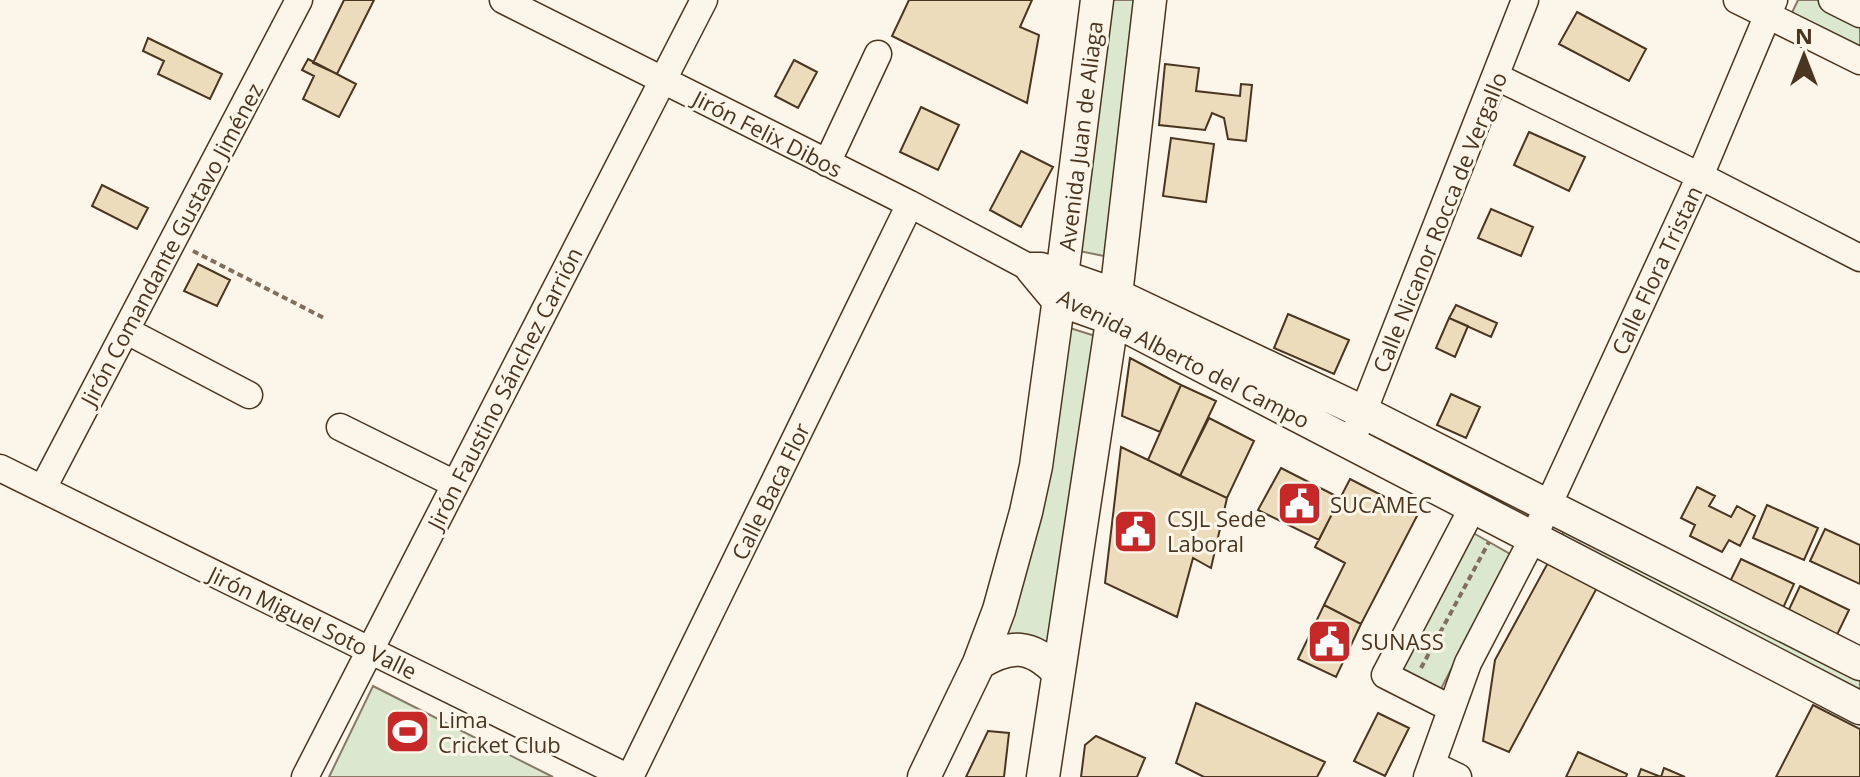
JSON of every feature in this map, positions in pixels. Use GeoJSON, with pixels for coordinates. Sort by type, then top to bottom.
{"type":"FeatureCollection","features":[{"type":"Feature","properties":{"kind":"main road","name":"Avenida Juan de Aliaga"},"geometry":{"type":"LineString","coordinates":[[924,777],[979,663],[999,610],[1036,466],[1051,281],[1070,221],[1097,0]]}},
{"type":"Feature","properties":{"kind":"main road"},"geometry":{"type":"LineString","coordinates":[[1043,777],[1124,227],[1150,0]]}},
{"type":"Feature","properties":{"kind":"main road"},"geometry":{"type":"LineString","coordinates":[[1070,221],[1074,235],[1094,247],[1109,244],[1124,227]]}},
{"type":"Feature","properties":{"kind":"main road","name":"Avenida Alberto del Campo"},"geometry":{"type":"LineString","coordinates":[[1051,281],[1363,412],[1860,664]]}},
{"type":"Feature","properties":{"kind":"main road","name":"Avenida Alberto del Campo"},"geometry":{"type":"LineString","coordinates":[[1113,306],[1351,443],[1860,708]]}},
{"type":"Feature","properties":{"kind":"main road"},"geometry":{"type":"LineString","coordinates":[[999,610],[1025,632],[1039,635],[1053,632],[1065,624]]}},
{"type":"Feature","properties":{"kind":"main road"},"geometry":{"type":"LineString","coordinates":[[979,663],[999,651],[1016,649],[1032,652],[1058,672]]}},
{"type":"Feature","properties":{"kind":"street","name":"Jirón Comandante Gustavo Jiménez"},"geometry":{"type":"LineString","coordinates":[[43,488],[299,0]]}},
{"type":"Feature","properties":{"kind":"street","name":"Jirón Felix Dibos"},"geometry":{"type":"LineString","coordinates":[[503,0],[910,204],[1051,281]]}},
{"type":"Feature","properties":{"kind":"street","name":"Jirón Faustino Sánchez Carrión"},"geometry":{"type":"LineString","coordinates":[[305,777],[704,0]]}},
{"type":"Feature","properties":{"kind":"street","name":"Calle Nicanor Rocca de Vergallo"},"geometry":{"type":"LineString","coordinates":[[1351,443],[1525,0]]}},
{"type":"Feature","properties":{"kind":"street"},"geometry":{"type":"LineString","coordinates":[[1737,0],[1770,8],[1860,61]]}},
{"type":"Feature","properties":{"kind":"street"},"geometry":{"type":"LineString","coordinates":[[1832,0],[1860,14]]}},
{"type":"Feature","properties":{"kind":"street","name":"Calle Flora Tristan"},"geometry":{"type":"LineString","coordinates":[[1430,771],[1468,663],[1548,506],[1700,176],[1770,8]]}},
{"type":"Feature","properties":{"kind":"street"},"geometry":{"type":"LineString","coordinates":[[827,163],[878,54]]}},
{"type":"Feature","properties":{"kind":"street"},"geometry":{"type":"LineString","coordinates":[[1497,77],[1860,258]]}},
{"type":"Feature","properties":{"kind":"street","name":"Calle Baca Flor"},"geometry":{"type":"LineString","coordinates":[[628,777],[910,204]]}},
{"type":"Feature","properties":{"kind":"street"},"geometry":{"type":"LineString","coordinates":[[127,331],[249,395]]}},
{"type":"Feature","properties":{"kind":"street"},"geometry":{"type":"LineString","coordinates":[[340,427],[455,484]]}},
{"type":"Feature","properties":{"kind":"street","name":"Jirón Miguel Soto Valle"},"geometry":{"type":"LineString","coordinates":[[0,468],[628,777]]}},
{"type":"Feature","properties":{"kind":"street"},"geometry":{"type":"LineString","coordinates":[[1450,708],[1385,675],[1487,514]]}},
{"type":"Feature","properties":{"kind":"street"},"geometry":{"type":"LineString","coordinates":[[1430,771],[1458,777]]}},
{"type":"Feature","properties":{"kind":"path"},"geometry":{"type":"LineString","coordinates":[[173,241],[326,319]]}},
{"type":"Feature","properties":{"kind":"path"},"geometry":{"type":"LineString","coordinates":[[1411,688],[1487,514]]}},
{"type":"Feature","properties":{"kind":"green space"},"geometry":{"type":"Polygon","coordinates":[[[1103,0],[1144,0],[1114,258],[1069,249],[1103,0]]]}},
{"type":"Feature","properties":{"kind":"green space"},"geometry":{"type":"Polygon","coordinates":[[[1798,0],[1832,0],[1860,14],[1860,60],[1786,25],[1798,0]]]}},
{"type":"Feature","properties":{"kind":"green space"},"geometry":{"type":"Polygon","coordinates":[[[1054,323],[1108,340],[1058,672],[999,651],[1054,323]]]}},
{"type":"Feature","properties":{"kind":"green space"},"geometry":{"type":"Polygon","coordinates":[[[1565,528],[1860,675],[1860,703],[1557,546],[1565,528]]]}},
{"type":"Feature","properties":{"kind":"green space"},"geometry":{"type":"Polygon","coordinates":[[[1468,530],[1510,554],[1441,689],[1397,666],[1468,530]]]}},
{"type":"Feature","properties":{"kind":"green space","name":"Lima Cricket Club"},"geometry":{"type":"Polygon","coordinates":[[[373,686],[553,777],[329,777],[373,686]]]}},
{"type":"Feature","properties":{"kind":"building"},"geometry":{"type":"Polygon","coordinates":[[[344,0],[374,0],[337,74],[313,63],[344,0]]]}},
{"type":"Feature","properties":{"kind":"building"},"geometry":{"type":"Polygon","coordinates":[[[909,0],[1032,0],[1020,27],[1039,35],[1027,103],[892,36],[909,0]]]}},
{"type":"Feature","properties":{"kind":"building"},"geometry":{"type":"Polygon","coordinates":[[[1577,12],[1646,49],[1629,81],[1559,44],[1577,12]]]}},
{"type":"Feature","properties":{"kind":"building"},"geometry":{"type":"Polygon","coordinates":[[[148,38],[222,74],[210,99],[158,74],[164,61],[143,51],[148,38]]]}},
{"type":"Feature","properties":{"kind":"building"},"geometry":{"type":"Polygon","coordinates":[[[308,59],[356,84],[339,117],[303,99],[314,76],[302,70],[308,59]]]}},
{"type":"Feature","properties":{"kind":"building"},"geometry":{"type":"Polygon","coordinates":[[[794,60],[817,72],[798,108],[775,96],[794,60]]]}},
{"type":"Feature","properties":{"kind":"building"},"geometry":{"type":"Polygon","coordinates":[[[1165,64],[1199,68],[1196,91],[1240,96],[1241,84],[1252,85],[1246,141],[1228,139],[1224,118],[1212,113],[1205,130],[1159,125],[1165,64]]]}},
{"type":"Feature","properties":{"kind":"building"},"geometry":{"type":"Polygon","coordinates":[[[921,107],[959,125],[938,170],[900,152],[921,107]]]}},
{"type":"Feature","properties":{"kind":"building"},"geometry":{"type":"Polygon","coordinates":[[[1529,132],[1585,157],[1569,191],[1514,165],[1529,132]]]}},
{"type":"Feature","properties":{"kind":"building"},"geometry":{"type":"Polygon","coordinates":[[[1171,138],[1214,144],[1206,202],[1163,196],[1171,138]]]}},
{"type":"Feature","properties":{"kind":"building"},"geometry":{"type":"Polygon","coordinates":[[[1021,151],[1053,167],[1021,227],[990,210],[1021,151]]]}},
{"type":"Feature","properties":{"kind":"building"},"geometry":{"type":"Polygon","coordinates":[[[102,185],[148,208],[137,229],[92,206],[102,185]]]}},
{"type":"Feature","properties":{"kind":"building"},"geometry":{"type":"Polygon","coordinates":[[[1491,209],[1533,227],[1521,256],[1478,238],[1491,209]]]}},
{"type":"Feature","properties":{"kind":"building"},"geometry":{"type":"Polygon","coordinates":[[[198,264],[230,280],[217,306],[184,291],[198,264]]]}},
{"type":"Feature","properties":{"kind":"building"},"geometry":{"type":"Polygon","coordinates":[[[1456,305],[1497,323],[1491,337],[1449,318],[1456,305]]]}},
{"type":"Feature","properties":{"kind":"building"},"geometry":{"type":"Polygon","coordinates":[[[1288,314],[1349,340],[1334,374],[1274,348],[1288,314]]]}},
{"type":"Feature","properties":{"kind":"building"},"geometry":{"type":"Polygon","coordinates":[[[1449,318],[1468,326],[1455,357],[1436,348],[1449,318]]]}},
{"type":"Feature","properties":{"kind":"building"},"geometry":{"type":"Polygon","coordinates":[[[1130,358],[1181,385],[1160,432],[1122,416],[1130,358]]]}},
{"type":"Feature","properties":{"kind":"building"},"geometry":{"type":"Polygon","coordinates":[[[1181,385],[1216,401],[1180,476],[1148,460],[1181,385]]]}},
{"type":"Feature","properties":{"kind":"building"},"geometry":{"type":"Polygon","coordinates":[[[1451,394],[1480,407],[1466,438],[1437,425],[1451,394]]]}},
{"type":"Feature","properties":{"kind":"building"},"geometry":{"type":"Polygon","coordinates":[[[1209,418],[1254,441],[1227,498],[1180,476],[1209,418]]]}},
{"type":"Feature","properties":{"kind":"building"},"geometry":{"type":"Polygon","coordinates":[[[1121,447],[1227,498],[1211,568],[1193,558],[1177,617],[1105,583],[1121,447]]]}},
{"type":"Feature","properties":{"kind":"building","name":"SUCAMEC"},"geometry":{"type":"Polygon","coordinates":[[[1281,468],[1340,498],[1319,540],[1258,510],[1281,468]]]}},
{"type":"Feature","properties":{"kind":"building"},"geometry":{"type":"Polygon","coordinates":[[[1350,479],[1418,514],[1361,624],[1324,605],[1345,563],[1315,547],[1350,479]]]}},
{"type":"Feature","properties":{"kind":"building"},"geometry":{"type":"Polygon","coordinates":[[[1697,487],[1715,496],[1709,506],[1731,517],[1737,506],[1755,516],[1740,546],[1729,540],[1722,552],[1690,536],[1695,525],[1681,518],[1697,487]]]}},
{"type":"Feature","properties":{"kind":"building"},"geometry":{"type":"Polygon","coordinates":[[[1767,505],[1818,528],[1804,560],[1753,538],[1767,505]]]}},
{"type":"Feature","properties":{"kind":"building"},"geometry":{"type":"Polygon","coordinates":[[[1825,529],[1860,545],[1860,584],[1810,561],[1825,529]]]}},
{"type":"Feature","properties":{"kind":"building"},"geometry":{"type":"Polygon","coordinates":[[[1550,559],[1599,584],[1509,752],[1483,741],[1495,660],[1550,559]]]}},
{"type":"Feature","properties":{"kind":"building"},"geometry":{"type":"Polygon","coordinates":[[[1741,559],[1794,584],[1778,619],[1724,594],[1741,559]]]}},
{"type":"Feature","properties":{"kind":"building"},"geometry":{"type":"Polygon","coordinates":[[[1800,586],[1849,610],[1833,643],[1784,620],[1800,586]]]}},
{"type":"Feature","properties":{"kind":"building","name":"SUNASS"},"geometry":{"type":"Polygon","coordinates":[[[1324,605],[1361,624],[1336,677],[1298,659],[1324,605]]]}},
{"type":"Feature","properties":{"kind":"building"},"geometry":{"type":"Polygon","coordinates":[[[1196,703],[1325,762],[1317,777],[1204,777],[1176,763],[1196,703]]]}},
{"type":"Feature","properties":{"kind":"building"},"geometry":{"type":"Polygon","coordinates":[[[1813,705],[1860,729],[1860,777],[1776,777],[1813,705]]]}},
{"type":"Feature","properties":{"kind":"building"},"geometry":{"type":"Polygon","coordinates":[[[1378,713],[1409,728],[1385,776],[1354,761],[1378,713]]]}},
{"type":"Feature","properties":{"kind":"building"},"geometry":{"type":"Polygon","coordinates":[[[988,731],[1009,733],[1004,777],[966,777],[988,731]]]}},
{"type":"Feature","properties":{"kind":"building"},"geometry":{"type":"Polygon","coordinates":[[[1096,736],[1145,758],[1137,777],[1081,777],[1085,745],[1096,736]]]}},
{"type":"Feature","properties":{"kind":"building"},"geometry":{"type":"Polygon","coordinates":[[[1578,752],[1627,774],[1626,777],[1566,777],[1578,752]]]}},
{"type":"Feature","properties":{"kind":"building"},"geometry":{"type":"Polygon","coordinates":[[[1664,768],[1685,777],[1661,777],[1664,768]]]}},
{"type":"Feature","properties":{"kind":"building"},"geometry":{"type":"Polygon","coordinates":[[[1641,769],[1661,777],[1638,777],[1641,769]]]}},
{"type":"Feature","properties":{"kind":"place","name":"SUCAMEC"},"geometry":{"type":"Point","coordinates":[1299,504]}},
{"type":"Feature","properties":{"kind":"place","name":"CSJL Sede Laboral"},"geometry":{"type":"Point","coordinates":[1136,531]}},
{"type":"Feature","properties":{"kind":"place","name":"SUNASS"},"geometry":{"type":"Point","coordinates":[1330,641]}},
{"type":"Feature","properties":{"kind":"place","name":"Lima Cricket Club"},"geometry":{"type":"Point","coordinates":[407,732]}}]}
